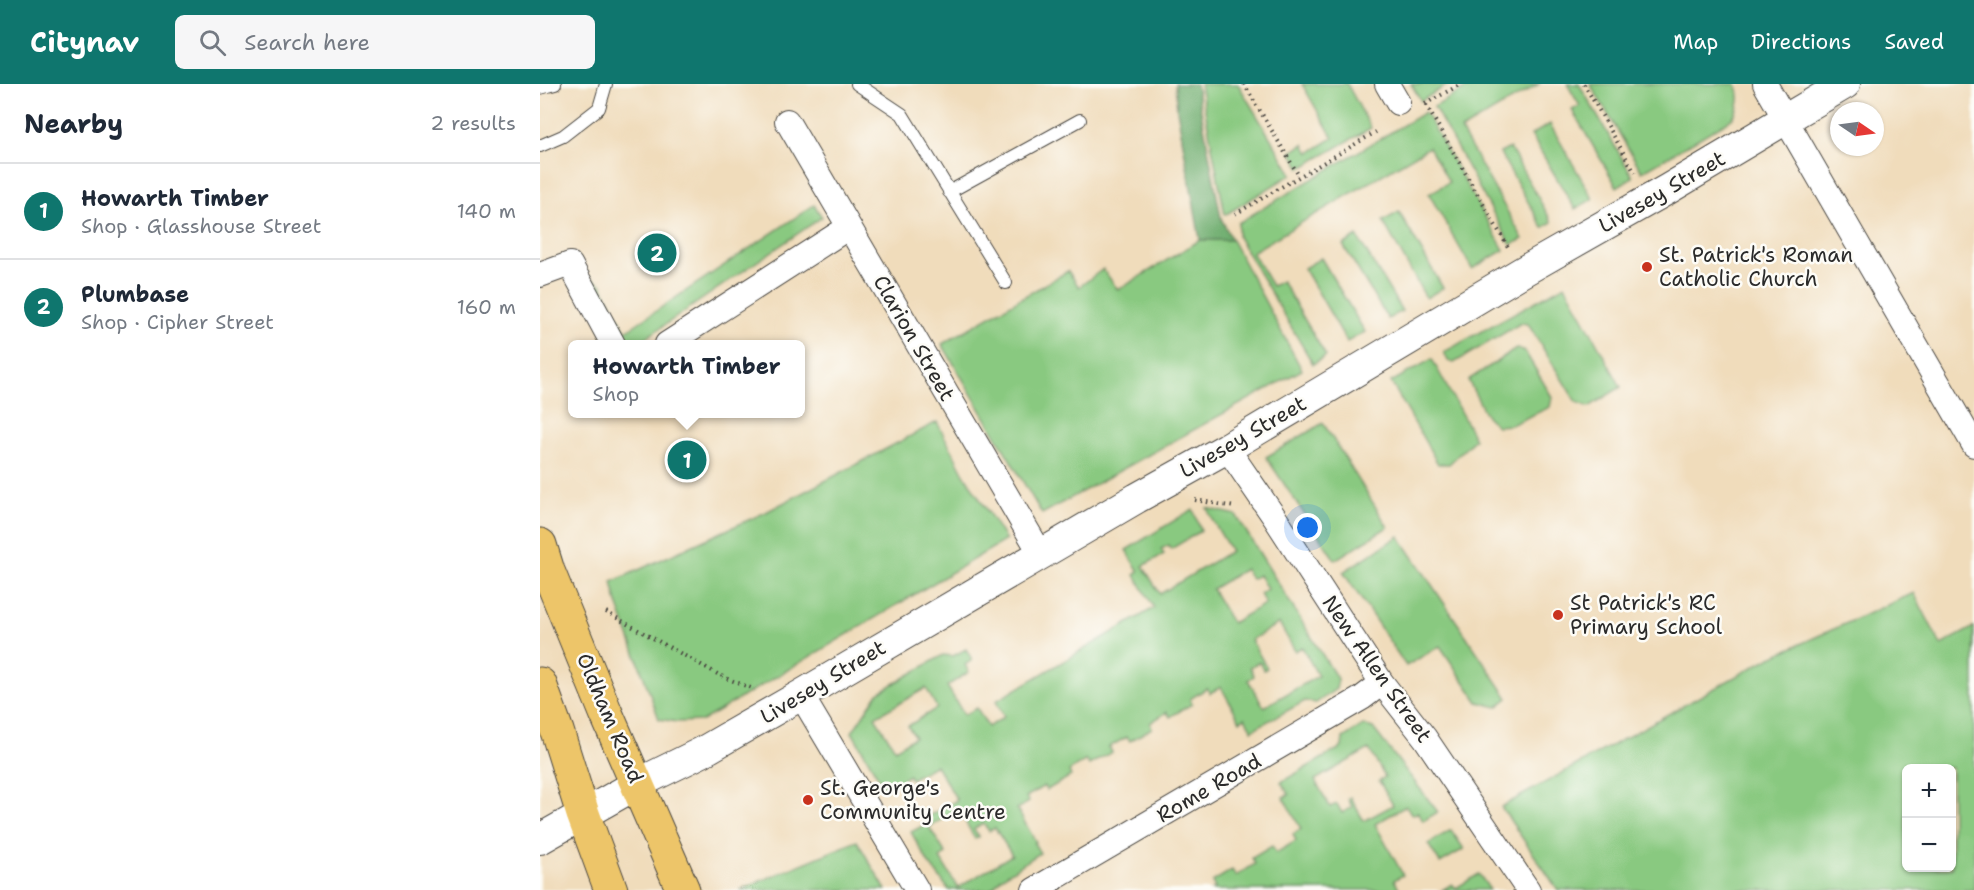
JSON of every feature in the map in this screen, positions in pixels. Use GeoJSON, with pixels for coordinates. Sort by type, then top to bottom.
{"type":"FeatureCollection","features":[{"type":"Feature","properties":{"kind":"highway","name":"Oldham Road"},"geometry":{"type":"LineString","coordinates":[[540,545],[548,571],[683,890]]}},
{"type":"Feature","properties":{"kind":"highway"},"geometry":{"type":"LineString","coordinates":[[540,684],[611,890]]}},
{"type":"Feature","properties":{"kind":"street"},"geometry":{"type":"LineString","coordinates":[[1765,84],[1974,445]]}},
{"type":"Feature","properties":{"kind":"street","name":"Livesey Street"},"geometry":{"type":"LineString","coordinates":[[540,839],[637,784],[702,752],[801,695],[1227,448],[1522,272],[1845,84]]}},
{"type":"Feature","properties":{"kind":"street","name":"Clarion Street"},"geometry":{"type":"LineString","coordinates":[[787,121],[1041,554]]}},
{"type":"Feature","properties":{"kind":"street"},"geometry":{"type":"LineString","coordinates":[[675,340],[849,226]]}},
{"type":"Feature","properties":{"kind":"street"},"geometry":{"type":"LineString","coordinates":[[540,275],[570,264],[610,340]]}},
{"type":"Feature","properties":{"kind":"street","name":"New Allen Street"},"geometry":{"type":"LineString","coordinates":[[1227,448],[1382,683],[1425,738],[1528,890]]}},
{"type":"Feature","properties":{"kind":"street","name":"Rome Road"},"geometry":{"type":"LineString","coordinates":[[1034,890],[1359,699],[1382,683]]}},
{"type":"Feature","properties":{"kind":"street"},"geometry":{"type":"LineString","coordinates":[[801,695],[917,890]]}},
{"type":"Feature","properties":{"kind":"lane"},"geometry":{"type":"LineString","coordinates":[[540,88],[555,84]]}},
{"type":"Feature","properties":{"kind":"lane"},"geometry":{"type":"LineString","coordinates":[[540,146],[564,136],[599,108],[606,84]]}},
{"type":"Feature","properties":{"kind":"lane"},"geometry":{"type":"LineString","coordinates":[[857,84],[902,114],[1006,283]]}},
{"type":"Feature","properties":{"kind":"lane"},"geometry":{"type":"LineString","coordinates":[[949,192],[1080,120]]}},
{"type":"Feature","properties":{"kind":"path"},"geometry":{"type":"LineString","coordinates":[[1244,84],[1299,176]]}},
{"type":"Feature","properties":{"kind":"path"},"geometry":{"type":"LineString","coordinates":[[1425,105],[1461,84]]}},
{"type":"Feature","properties":{"kind":"path"},"geometry":{"type":"LineString","coordinates":[[1584,84],[1640,181]]}},
{"type":"Feature","properties":{"kind":"path"},"geometry":{"type":"LineString","coordinates":[[1402,98],[1425,105],[1513,256]]}},
{"type":"Feature","properties":{"kind":"path"},"geometry":{"type":"LineString","coordinates":[[1235,214],[1376,132]]}},
{"type":"Feature","properties":{"kind":"path"},"geometry":{"type":"LineString","coordinates":[[1193,500],[1239,508]]}},
{"type":"Feature","properties":{"kind":"path"},"geometry":{"type":"LineString","coordinates":[[606,612],[723,677],[753,689]]}},
{"type":"Feature","properties":{"kind":"green space"},"geometry":{"type":"Polygon","coordinates":[[[1175,84],[1196,84],[1221,218],[1232,240],[1200,240],[1177,110],[1175,84]]]}},
{"type":"Feature","properties":{"kind":"green space"},"geometry":{"type":"Polygon","coordinates":[[[1200,84],[1238,84],[1292,174],[1225,215],[1200,84]]]}},
{"type":"Feature","properties":{"kind":"green space"},"geometry":{"type":"Polygon","coordinates":[[[1302,84],[1347,84],[1371,128],[1301,168],[1291,152],[1304,144],[1309,153],[1333,138],[1302,84]]]}},
{"type":"Feature","properties":{"kind":"green space"},"geometry":{"type":"Polygon","coordinates":[[[1411,84],[1449,84],[1421,101],[1411,84]]]}},
{"type":"Feature","properties":{"kind":"green space"},"geometry":{"type":"Polygon","coordinates":[[[1473,84],[1539,84],[1461,130],[1523,239],[1511,245],[1434,107],[1473,84]]]}},
{"type":"Feature","properties":{"kind":"green space"},"geometry":{"type":"Polygon","coordinates":[[[1567,84],[1579,84],[1633,177],[1617,187],[1572,110],[1580,106],[1567,84]]]}},
{"type":"Feature","properties":{"kind":"green space"},"geometry":{"type":"Polygon","coordinates":[[[1590,84],[1736,84],[1739,102],[1732,119],[1642,172],[1590,84]]]}},
{"type":"Feature","properties":{"kind":"green space"},"geometry":{"type":"Polygon","coordinates":[[[1425,112],[1504,250],[1472,269],[1429,194],[1449,182],[1429,147],[1252,252],[1272,286],[1282,281],[1326,356],[1313,364],[1238,237],[1238,223],[1425,112]]]}},
{"type":"Feature","properties":{"kind":"green space"},"geometry":{"type":"Polygon","coordinates":[[[1550,124],[1593,199],[1575,209],[1531,135],[1550,124]]]}},
{"type":"Feature","properties":{"kind":"green space"},"geometry":{"type":"Polygon","coordinates":[[[1510,148],[1552,222],[1543,228],[1500,153],[1510,148]]]}},
{"type":"Feature","properties":{"kind":"green space"},"geometry":{"type":"Polygon","coordinates":[[[814,205],[822,217],[643,340],[621,340],[585,275],[601,284],[626,331],[814,205]]]}},
{"type":"Feature","properties":{"kind":"green space"},"geometry":{"type":"Polygon","coordinates":[[[1399,212],[1443,288],[1426,298],[1383,221],[1399,212]]]}},
{"type":"Feature","properties":{"kind":"green space"},"geometry":{"type":"Polygon","coordinates":[[[1357,236],[1402,311],[1388,319],[1343,245],[1357,236]]]}},
{"type":"Feature","properties":{"kind":"green space"},"geometry":{"type":"Polygon","coordinates":[[[1200,240],[1232,240],[1302,370],[1042,514],[942,344],[1068,271],[1079,287],[1103,269],[1118,290],[1200,240]]]}},
{"type":"Feature","properties":{"kind":"green space"},"geometry":{"type":"Polygon","coordinates":[[[1321,258],[1365,332],[1347,342],[1304,268],[1321,258]]]}},
{"type":"Feature","properties":{"kind":"green space"},"geometry":{"type":"Polygon","coordinates":[[[1565,285],[1621,387],[1589,407],[1576,402],[1528,324],[1521,323],[1454,363],[1448,361],[1444,352],[1565,285]]]}},
{"type":"Feature","properties":{"kind":"green space"},"geometry":{"type":"Polygon","coordinates":[[[1516,349],[1524,350],[1552,397],[1550,407],[1511,425],[1497,426],[1487,417],[1468,380],[1516,349]]]}},
{"type":"Feature","properties":{"kind":"green space"},"geometry":{"type":"Polygon","coordinates":[[[1432,359],[1475,439],[1449,464],[1438,464],[1391,382],[1432,359]]]}},
{"type":"Feature","properties":{"kind":"green space"},"geometry":{"type":"Polygon","coordinates":[[[937,422],[964,474],[1006,540],[702,721],[677,722],[659,719],[617,603],[612,582],[766,512],[937,422]]]}},
{"type":"Feature","properties":{"kind":"green space"},"geometry":{"type":"Polygon","coordinates":[[[1323,423],[1388,527],[1335,560],[1266,457],[1323,423]]]}},
{"type":"Feature","properties":{"kind":"green space"},"geometry":{"type":"Polygon","coordinates":[[[1207,508],[1236,515],[1338,680],[1336,689],[1316,703],[1305,701],[1252,730],[1245,718],[1240,721],[1221,687],[1210,693],[1207,688],[1190,699],[1192,704],[1170,717],[1167,712],[1150,723],[1152,728],[1130,741],[1127,737],[1109,747],[1112,752],[1089,765],[1086,760],[1069,771],[1071,776],[1047,790],[1044,786],[1026,797],[1029,802],[1017,809],[1040,853],[1001,878],[989,890],[949,890],[928,862],[911,832],[926,824],[923,819],[957,800],[936,765],[911,779],[909,775],[885,789],[852,732],[878,693],[943,655],[953,656],[966,649],[972,660],[965,665],[969,672],[947,686],[964,715],[977,708],[988,727],[1004,717],[996,701],[1154,608],[1135,575],[1139,572],[1126,550],[1193,509],[1201,531],[1171,549],[1169,545],[1161,549],[1164,554],[1143,566],[1160,594],[1231,551],[1207,508]],[[1245,569],[1212,589],[1232,623],[1265,604],[1260,594],[1267,589],[1259,575],[1251,579],[1245,569]],[[1279,623],[1251,640],[1267,668],[1264,670],[1259,662],[1250,667],[1254,676],[1248,680],[1264,707],[1318,676],[1302,647],[1295,651],[1279,623]],[[926,688],[875,717],[895,749],[915,737],[908,726],[937,708],[926,688]],[[959,810],[929,827],[946,854],[940,858],[958,888],[1012,855],[995,828],[989,831],[983,823],[974,829],[979,837],[975,839],[959,810]]]}},
{"type":"Feature","properties":{"kind":"green space"},"geometry":{"type":"Polygon","coordinates":[[[1399,536],[1508,698],[1497,707],[1478,702],[1440,646],[1406,666],[1343,572],[1399,536]]]}},
{"type":"Feature","properties":{"kind":"green space"},"geometry":{"type":"Polygon","coordinates":[[[1914,593],[1941,645],[1974,627],[1974,890],[1558,890],[1501,807],[1769,658],[1914,593]]]}},
{"type":"Feature","properties":{"kind":"green space"},"geometry":{"type":"Polygon","coordinates":[[[1363,725],[1373,728],[1438,812],[1423,821],[1418,812],[1412,815],[1406,806],[1375,824],[1403,875],[1394,880],[1400,890],[1212,890],[1215,888],[1212,882],[1232,870],[1236,876],[1255,864],[1252,858],[1272,846],[1276,853],[1296,841],[1293,834],[1301,829],[1283,797],[1289,795],[1281,782],[1342,747],[1343,738],[1363,725]],[[1369,749],[1315,780],[1330,807],[1337,804],[1342,813],[1352,807],[1348,799],[1350,797],[1364,821],[1393,805],[1379,781],[1385,777],[1369,749]]]}},
{"type":"Feature","properties":{"kind":"green space"},"geometry":{"type":"Polygon","coordinates":[[[1451,830],[1464,849],[1440,863],[1428,844],[1451,830]]]}},
{"type":"Feature","properties":{"kind":"green space"},"geometry":{"type":"Polygon","coordinates":[[[857,841],[886,890],[739,890],[857,841]]]}},
{"type":"Feature","properties":{"kind":"green space"},"geometry":{"type":"Polygon","coordinates":[[[1479,874],[1490,890],[1442,890],[1452,884],[1456,888],[1479,874]]]}},
{"type":"Feature","properties":{"kind":"place","name":"Plumbase"},"geometry":{"type":"Point","coordinates":[657,253]}},
{"type":"Feature","properties":{"kind":"place","name":"St. Patrick's Roman Catholic Church"},"geometry":{"type":"Point","coordinates":[1647,267]}},
{"type":"Feature","properties":{"kind":"place","name":"Howarth Timber"},"geometry":{"type":"Point","coordinates":[687,460]}},
{"type":"Feature","properties":{"kind":"place","name":"St Patrick's RC Primary School"},"geometry":{"type":"Point","coordinates":[1558,615]}},
{"type":"Feature","properties":{"kind":"place","name":"St. George's Community Centre"},"geometry":{"type":"Point","coordinates":[808,800]}}]}
